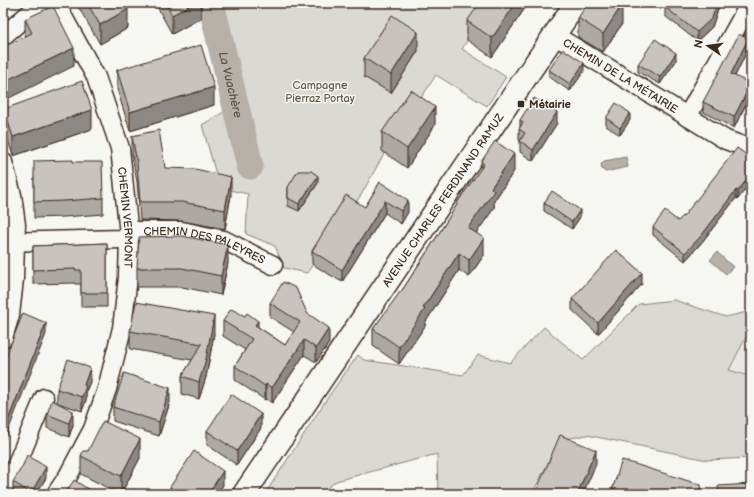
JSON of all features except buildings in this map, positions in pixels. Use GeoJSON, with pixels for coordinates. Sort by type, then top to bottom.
{"type":"FeatureCollection","features":[{"type":"Feature","properties":{"kind":"street","name":"AVENUE CHARLES FERDINAND RAMUZ"},"geometry":{"type":"LineString","coordinates":[[244,494],[576,3]]}},
{"type":"Feature","properties":{"kind":"street","name":"CHEMIN DE LA MÉTAIRIE"},"geometry":{"type":"LineString","coordinates":[[687,117],[750,3]]}},
{"type":"Feature","properties":{"kind":"street","name":"CHEMIN VERMONT"},"geometry":{"type":"LineString","coordinates":[[3,36],[30,13],[56,4],[96,77],[120,148],[129,235],[128,276],[122,328],[107,389],[93,429],[68,476],[56,494]]}},
{"type":"Feature","properties":{"kind":"street","name":"CHEMIN DE LA MÉTAIRIE"},"geometry":{"type":"LineString","coordinates":[[554,35],[726,140],[751,149]]}},
{"type":"Feature","properties":{"kind":"street"},"geometry":{"type":"LineString","coordinates":[[3,162],[12,195],[16,225],[9,242],[14,279],[10,315],[3,338]]}},
{"type":"Feature","properties":{"kind":"street","name":"CHEMIN DES PALEYRES"},"geometry":{"type":"LineString","coordinates":[[9,242],[122,238],[136,231],[182,231],[224,240],[273,265]]}},
{"type":"Feature","properties":{"kind":"street"},"geometry":{"type":"LineString","coordinates":[[3,489],[14,471],[44,398]]}},
{"type":"Feature","properties":{"kind":"shaded area"},"geometry":{"type":"Polygon","coordinates":[[[626,157],[628,167],[605,172],[602,169],[601,164],[604,161],[626,157]]]}},
{"type":"Feature","properties":{"kind":"shaded area"},"geometry":{"type":"Polygon","coordinates":[[[717,252],[733,267],[726,274],[710,260],[717,252]]]}},
{"type":"Feature","properties":{"kind":"shaded area"},"geometry":{"type":"Polygon","coordinates":[[[751,327],[751,377],[729,371],[751,327]]]}},
{"type":"Feature","properties":{"kind":"green space","name":"Campagne Pierraz Portay"},"geometry":{"type":"Polygon","coordinates":[[[213,3],[490,3],[462,49],[506,77],[487,106],[436,75],[380,161],[361,195],[307,273],[284,268],[275,246],[246,234],[248,194],[220,188],[202,125],[227,110],[232,82],[213,3]]]}},
{"type":"Feature","properties":{"kind":"green space"},"geometry":{"type":"Polygon","coordinates":[[[674,300],[726,317],[751,311],[751,327],[729,370],[751,377],[751,458],[707,460],[587,435],[560,440],[532,494],[438,494],[437,454],[336,481],[320,494],[265,494],[330,394],[358,355],[364,360],[463,375],[478,355],[510,363],[544,327],[583,360],[639,304],[674,300]]]}},
{"type":"Feature","properties":{"kind":"waterway","name":"La Vuachère"},"geometry":{"type":"LineString","coordinates":[[211,3],[250,166]]}},
{"type":"Feature","properties":{"kind":"place","name":"Métairie"},"geometry":{"type":"Point","coordinates":[521,104]}}]}
